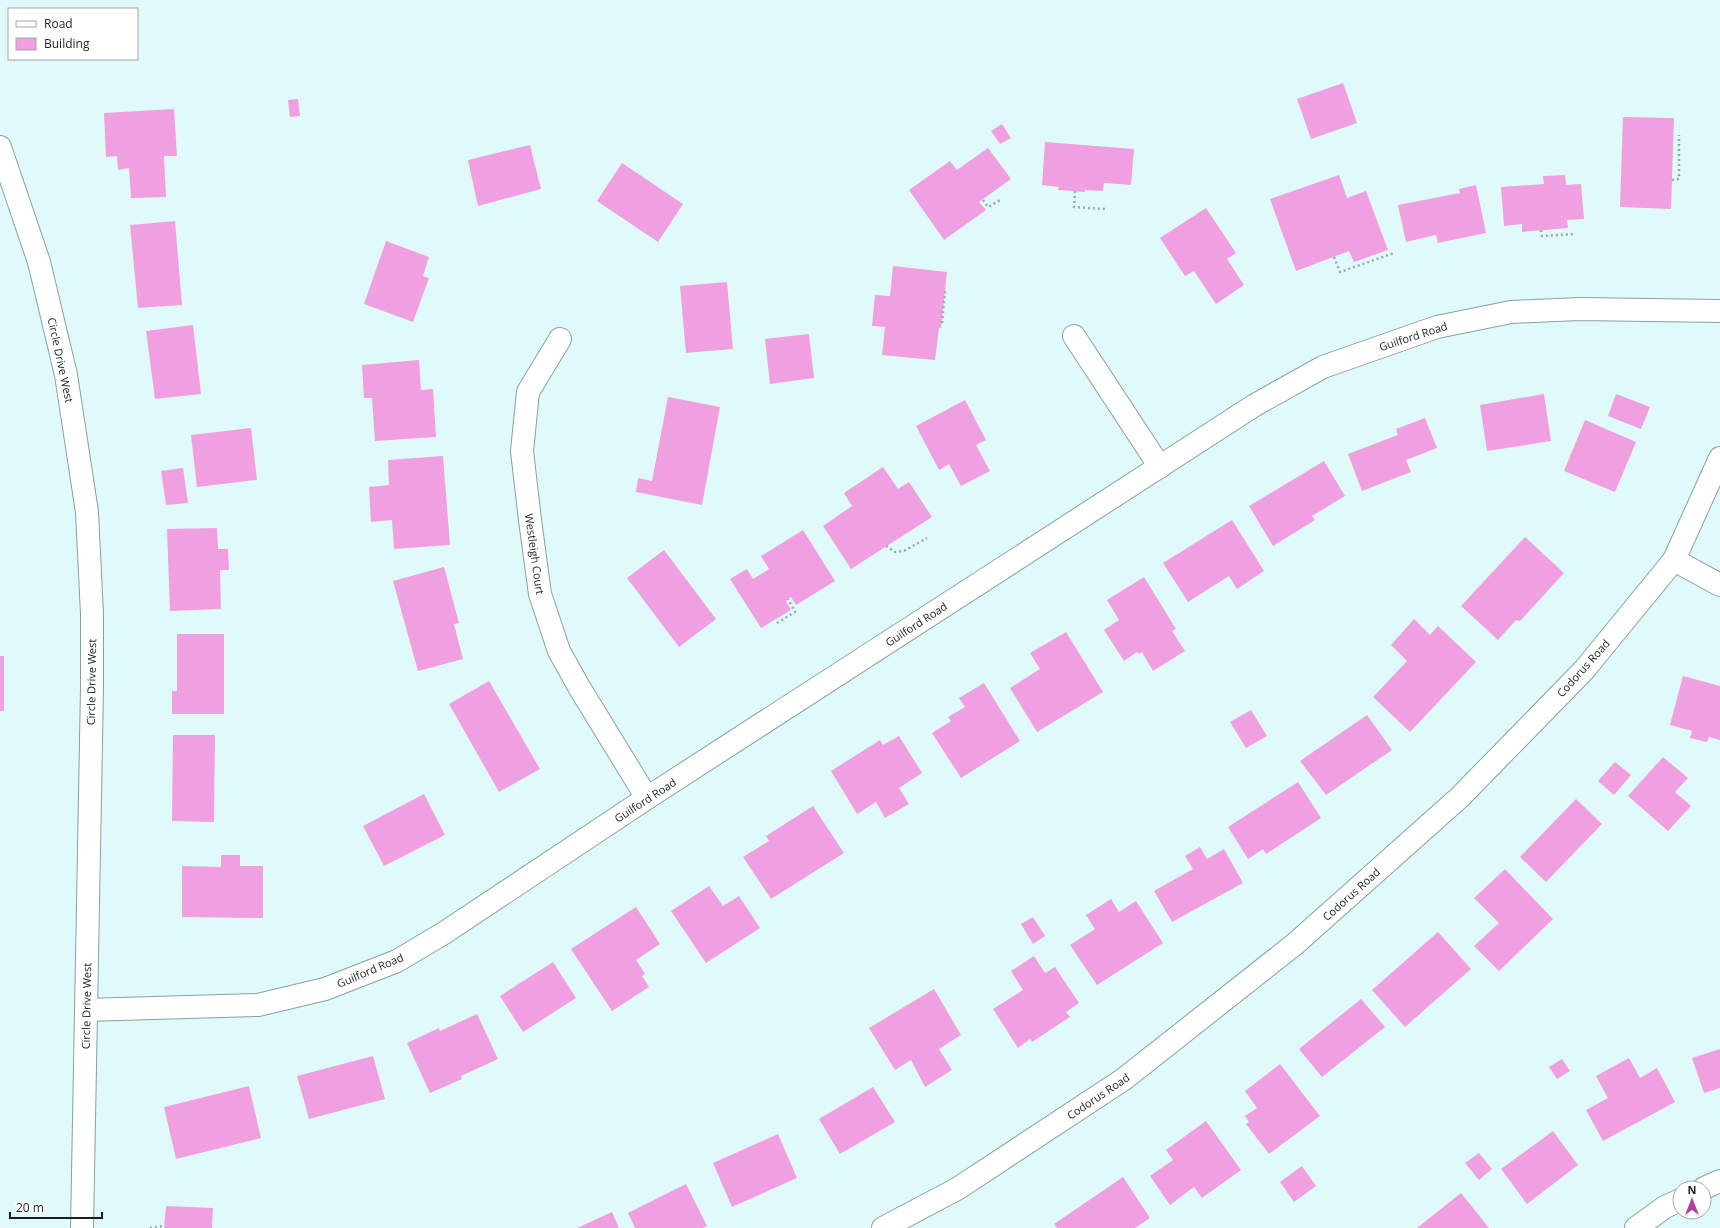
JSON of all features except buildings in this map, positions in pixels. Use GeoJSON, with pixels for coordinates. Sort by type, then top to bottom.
{"type":"FeatureCollection","features":[{"type":"Feature","properties":{"kind":"street","name":"Circle Drive West"},"geometry":{"type":"LineString","coordinates":[[0,147],[39,262],[66,375],[87,512],[92,621],[82,1228]]}},
{"type":"Feature","properties":{"kind":"street","name":"Guilford Road"},"geometry":{"type":"LineString","coordinates":[[86,1010],[258,1005],[325,989],[397,961],[444,933],[647,798],[1255,405],[1323,367],[1437,327],[1511,312],[1579,309],[1720,310]]}},
{"type":"Feature","properties":{"kind":"street"},"geometry":{"type":"LineString","coordinates":[[1074,336],[1160,467]]}},
{"type":"Feature","properties":{"kind":"street","name":"Westleigh Court"},"geometry":{"type":"LineString","coordinates":[[560,340],[528,392],[522,451],[540,594],[559,651],[579,687],[647,798]]}},
{"type":"Feature","properties":{"kind":"street","name":"Codorus Road"},"geometry":{"type":"LineString","coordinates":[[883,1228],[957,1189],[1124,1079],[1295,944],[1460,797],[1584,670],[1674,560],[1720,458]]}},
{"type":"Feature","properties":{"kind":"street"},"geometry":{"type":"LineString","coordinates":[[1674,560],[1720,585]]}},
{"type":"Feature","properties":{"kind":"street"},"geometry":{"type":"LineString","coordinates":[[1636,1228],[1664,1207],[1672,1204]]}},
{"type":"Feature","properties":{"kind":"path"},"geometry":{"type":"LineString","coordinates":[[1672,180],[1679,179],[1680,135]]}},
{"type":"Feature","properties":{"kind":"path"},"geometry":{"type":"LineString","coordinates":[[1075,192],[1074,207],[1105,209]]}},
{"type":"Feature","properties":{"kind":"path"},"geometry":{"type":"LineString","coordinates":[[983,200],[988,207],[1002,199]]}},
{"type":"Feature","properties":{"kind":"path"},"geometry":{"type":"LineString","coordinates":[[1541,230],[1542,236],[1575,234]]}},
{"type":"Feature","properties":{"kind":"path"},"geometry":{"type":"LineString","coordinates":[[1334,257],[1340,272],[1394,253]]}},
{"type":"Feature","properties":{"kind":"path"},"geometry":{"type":"LineString","coordinates":[[942,323],[945,291]]}},
{"type":"Feature","properties":{"kind":"path"},"geometry":{"type":"LineString","coordinates":[[886,546],[895,552],[904,551],[927,538]]}},
{"type":"Feature","properties":{"kind":"path"},"geometry":{"type":"LineString","coordinates":[[777,623],[795,612],[788,599]]}},
{"type":"Feature","properties":{"kind":"path"},"geometry":{"type":"LineString","coordinates":[[150,1228],[164,1226]]}}]}
